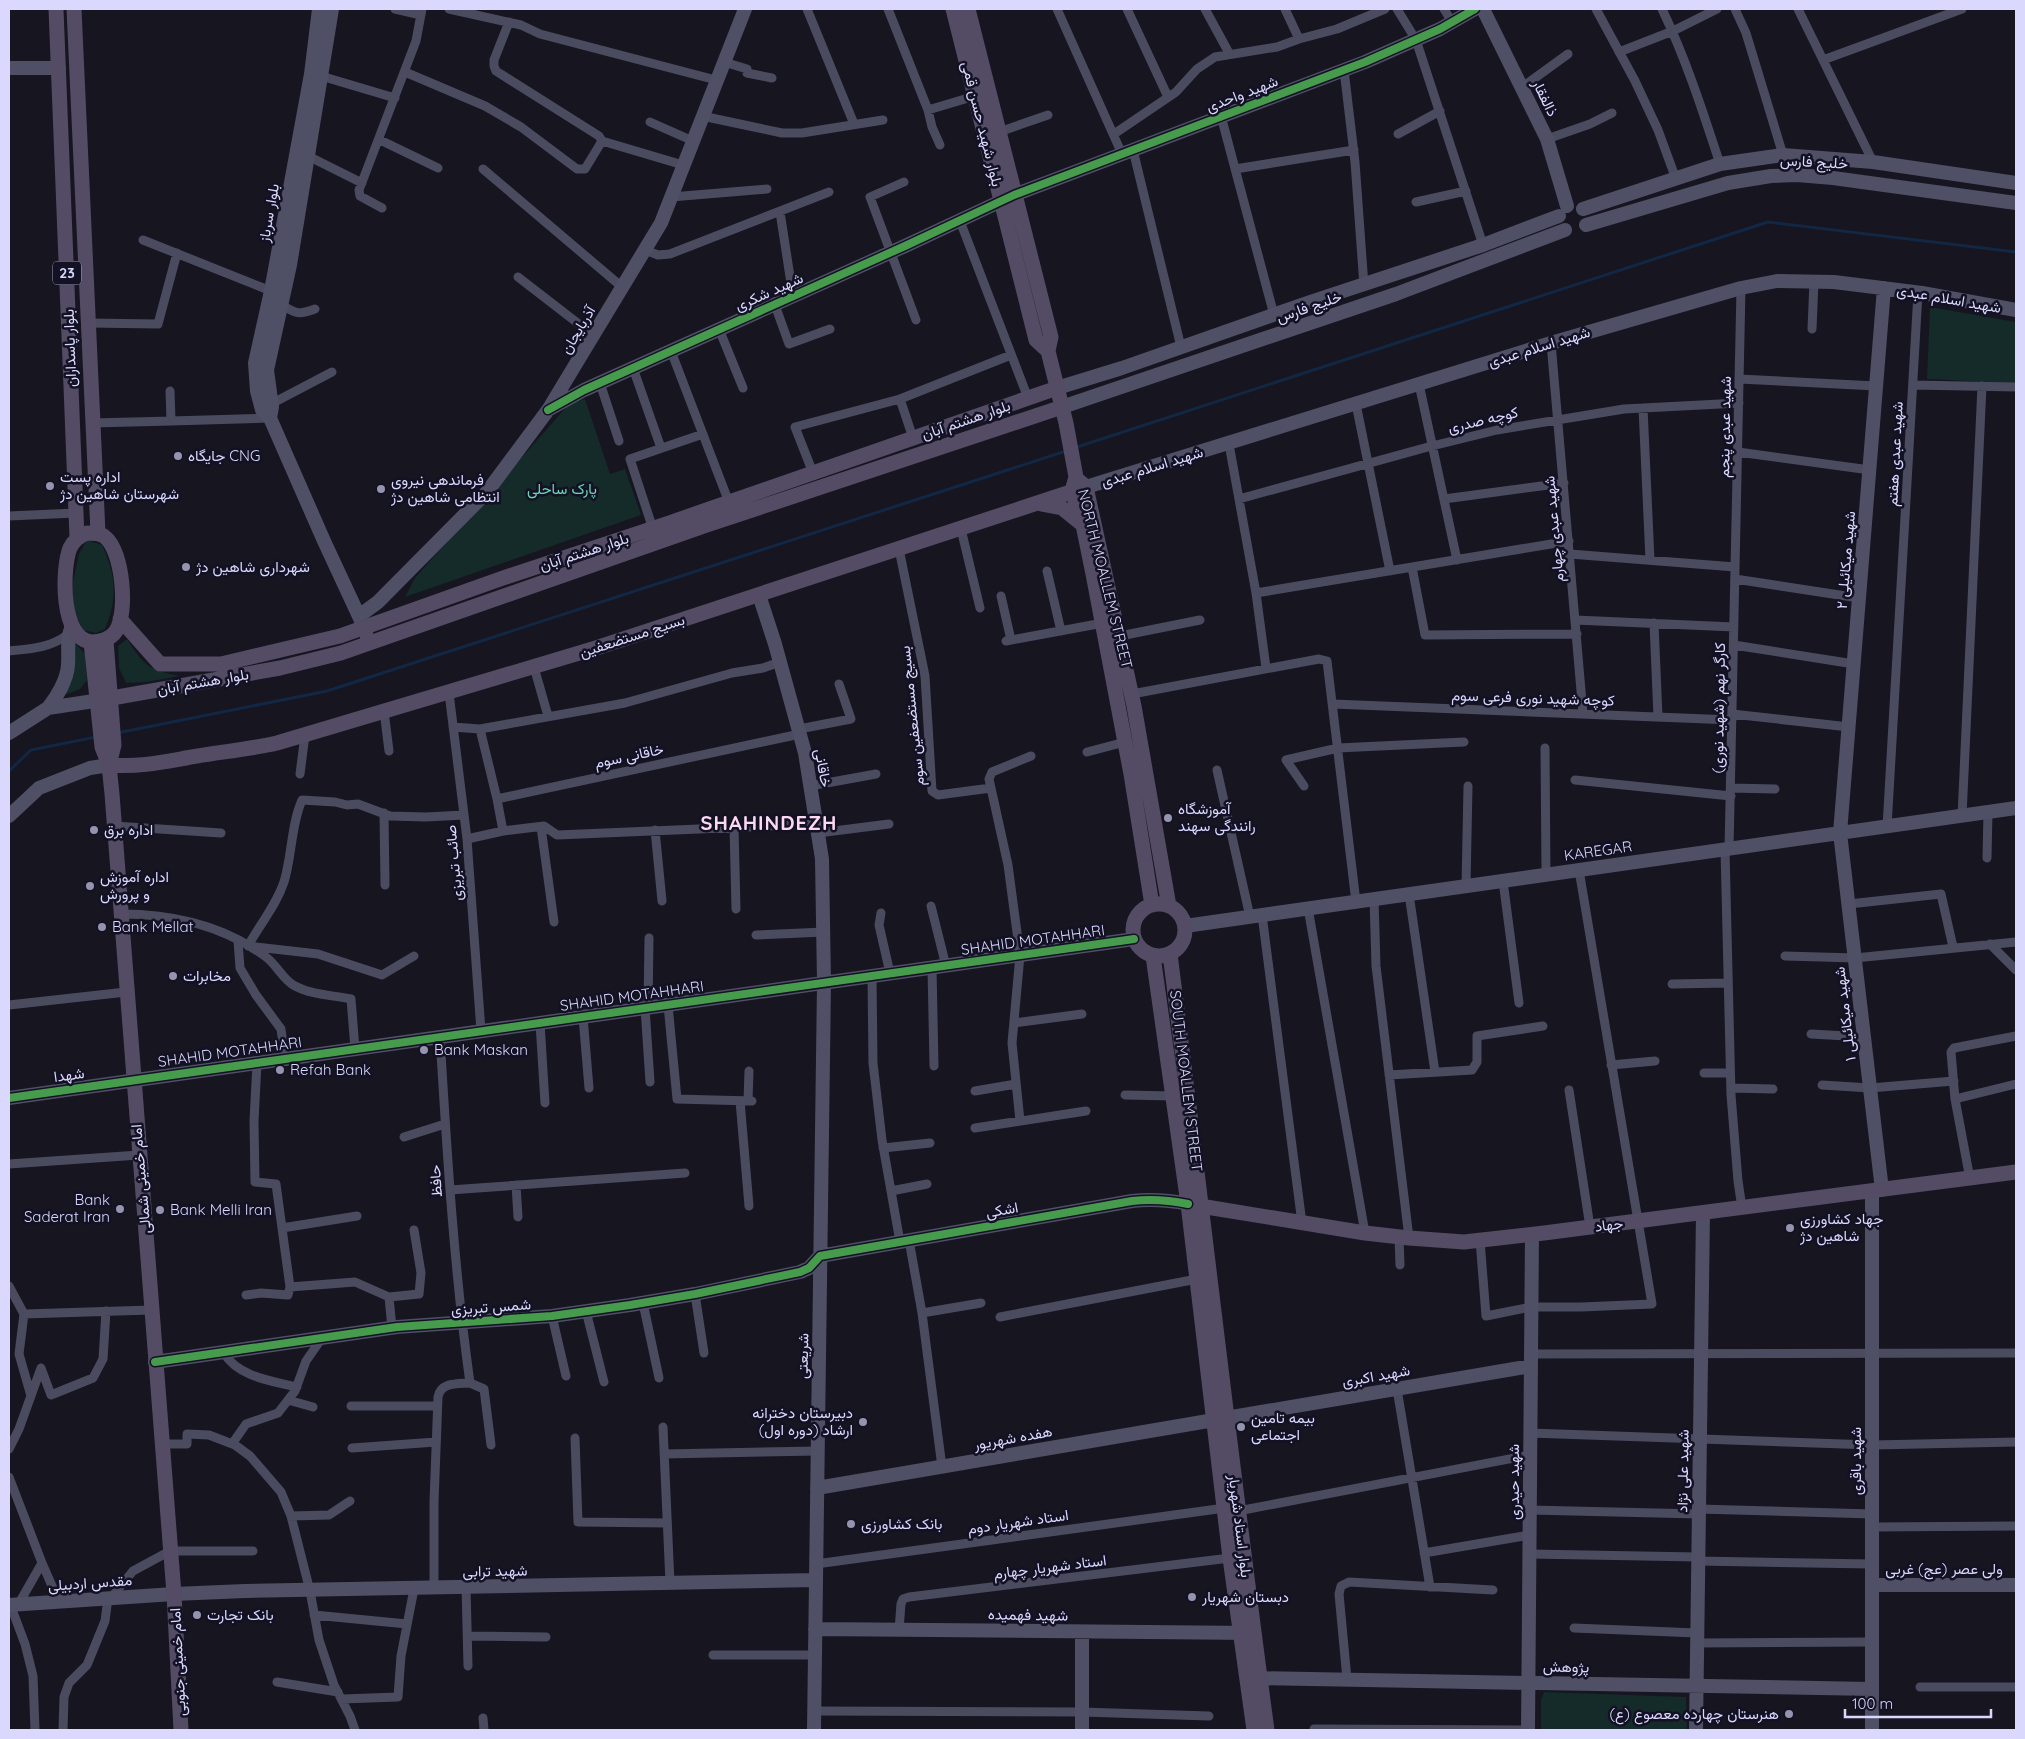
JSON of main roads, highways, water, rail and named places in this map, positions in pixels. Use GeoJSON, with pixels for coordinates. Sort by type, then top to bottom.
{"type":"FeatureCollection","features":[{"type":"Feature","properties":{"kind":"main road","name":"بلوار پاسداران"},"geometry":{"type":"LineString","coordinates":[[56,9],[77,538]]}},
{"type":"Feature","properties":{"kind":"main road","name":"بلوار پاسداران"},"geometry":{"type":"LineString","coordinates":[[74,9],[98,534]]}},
{"type":"Feature","properties":{"kind":"main road","name":"بلوار شهید حسن قمی"},"geometry":{"type":"LineString","coordinates":[[953,9],[975,96],[1051,337],[1048,351],[1066,423],[1077,480]]}},
{"type":"Feature","properties":{"kind":"main road","name":"بلوار شهید حسن قمی"},"geometry":{"type":"LineString","coordinates":[[968,9],[999,132],[1008,198]]}},
{"type":"Feature","properties":{"kind":"main road","name":"بلوار هشتم آبان"},"geometry":{"type":"LineString","coordinates":[[105,706],[340,653],[567,574],[732,509],[813,473],[1057,388]]}},
{"type":"Feature","properties":{"kind":"main road","name":"بلوار هشتم آبان"},"geometry":{"type":"LineString","coordinates":[[120,619],[160,664],[221,664],[340,636],[362,621],[563,559],[653,528],[732,509],[1062,407]]}},
{"type":"Feature","properties":{"kind":"main road","name":"بسیج مستضعفین"},"geometry":{"type":"LineString","coordinates":[[109,764],[127,766],[162,764],[186,758],[244,751],[449,693],[1039,504],[1077,480]]}},
{"type":"Feature","properties":{"kind":"main road","name":"NORTH MOALLEM STREET"},"geometry":{"type":"LineString","coordinates":[[1077,480],[1083,525],[1106,606],[1120,636],[1170,906]]}},
{"type":"Feature","properties":{"kind":"main road","name":"NORTH MOALLEM STREET"},"geometry":{"type":"LineString","coordinates":[[1077,480],[1106,606],[1103,623],[1152,905]]}},
{"type":"Feature","properties":{"kind":"main road"},"geometry":{"type":"LineString","coordinates":[[1039,504],[1062,508],[1083,525]]}},
{"type":"Feature","properties":{"kind":"main road"},"geometry":{"type":"LineString","coordinates":[[77,538],[87,533],[106,537],[112,547],[120,570],[123,595],[120,619],[116,631],[99,641],[105,706]]}},
{"type":"Feature","properties":{"kind":"main road","name":"23"},"geometry":{"type":"LineString","coordinates":[[77,538],[70,547],[65,580],[66,606],[70,630],[83,639],[99,641]]}},
{"type":"Feature","properties":{"kind":"main road"},"geometry":{"type":"LineString","coordinates":[[563,559],[567,574]]}},
{"type":"Feature","properties":{"kind":"main road","name":"امام خمینی شمالی"},"geometry":{"type":"LineString","coordinates":[[105,706],[110,747],[109,764],[126,992],[174,1594]]}},
{"type":"Feature","properties":{"kind":"main road","name":"بسیج مستضعفین"},"geometry":{"type":"LineString","coordinates":[[110,747],[120,756],[125,757],[173,756],[186,758]]}},
{"type":"Feature","properties":{"kind":"main road"},"geometry":{"type":"LineString","coordinates":[[1152,905],[1170,906],[1182,917],[1185,926],[1182,943],[1177,950],[1170,954],[1162,957],[1153,956],[1138,947],[1132,931],[1134,922],[1138,914],[1152,905]]}},
{"type":"Feature","properties":{"kind":"main road","name":"SOUTH MOALLEM STREET"},"geometry":{"type":"LineString","coordinates":[[1170,954],[1195,1206],[1220,1419]]}},
{"type":"Feature","properties":{"kind":"main road","name":"SOUTH MOALLEM STREET"},"geometry":{"type":"LineString","coordinates":[[1153,956],[1172,1096],[1195,1206],[1197,1279],[1220,1419]]}},
{"type":"Feature","properties":{"kind":"main road","name":"جهاد"},"geometry":{"type":"LineString","coordinates":[[1195,1206],[1365,1233],[1464,1242],[1590,1228],[2016,1172]]}},
{"type":"Feature","properties":{"kind":"main road","name":"بلوار استاد شهریار"},"geometry":{"type":"LineString","coordinates":[[1220,1419],[1247,1633],[1254,1678],[1268,1730]]}},
{"type":"Feature","properties":{"kind":"main road","name":"بلوار استاد شهریار"},"geometry":{"type":"LineString","coordinates":[[1231,1510],[1230,1558],[1247,1633]]}},
{"type":"Feature","properties":{"kind":"main road","name":"امام خمینی جنوبی"},"geometry":{"type":"LineString","coordinates":[[174,1594],[182,1730]]}},
{"type":"Feature","properties":{"kind":"main road","name":"بلوار استاد شهریار"},"geometry":{"type":"LineString","coordinates":[[1254,1678],[1254,1730]]}},
{"type":"Feature","properties":{"kind":"waterway"},"geometry":{"type":"LineString","coordinates":[[1074,448],[1768,222],[2016,252]]}},
{"type":"Feature","properties":{"kind":"waterway"},"geometry":{"type":"LineString","coordinates":[[117,733],[327,691],[1066,451]]}},
{"type":"Feature","properties":{"kind":"waterway"},"geometry":{"type":"LineString","coordinates":[[9,771],[31,750],[96,737]]}},
{"type":"Feature","properties":{"kind":"place","name":"جایگاه CNG"},"geometry":{"type":"Point","coordinates":[178,456]}},
{"type":"Feature","properties":{"kind":"place","name":"اداره پست شهرستان شاهین دژ"},"geometry":{"type":"Point","coordinates":[50,486]}},
{"type":"Feature","properties":{"kind":"place","name":"فرماندهی نیروی انتظامی شاهین دژ"},"geometry":{"type":"Point","coordinates":[381,489]}},
{"type":"Feature","properties":{"kind":"place","name":"شهرداری شاهین دژ"},"geometry":{"type":"Point","coordinates":[186,567]}},
{"type":"Feature","properties":{"kind":"place","name":"آموزشگاه رانندگی سهند"},"geometry":{"type":"Point","coordinates":[1168,818]}},
{"type":"Feature","properties":{"kind":"place","name":"اداره برق"},"geometry":{"type":"Point","coordinates":[94,830]}},
{"type":"Feature","properties":{"kind":"place","name":"اداره آموزش و پرورش"},"geometry":{"type":"Point","coordinates":[90,886]}},
{"type":"Feature","properties":{"kind":"place","name":"Bank Mellat"},"geometry":{"type":"Point","coordinates":[102,927]}},
{"type":"Feature","properties":{"kind":"place","name":"مخابرات"},"geometry":{"type":"Point","coordinates":[173,976]}},
{"type":"Feature","properties":{"kind":"place","name":"Bank Maskan"},"geometry":{"type":"Point","coordinates":[424,1050]}},
{"type":"Feature","properties":{"kind":"place","name":"Refah Bank"},"geometry":{"type":"Point","coordinates":[280,1070]}},
{"type":"Feature","properties":{"kind":"place","name":"Bank Saderat Iran"},"geometry":{"type":"Point","coordinates":[120,1209]}},
{"type":"Feature","properties":{"kind":"place","name":"Bank Melli Iran"},"geometry":{"type":"Point","coordinates":[160,1210]}},
{"type":"Feature","properties":{"kind":"place","name":"جهاد کشاورزى شاهین دژ"},"geometry":{"type":"Point","coordinates":[1790,1228]}},
{"type":"Feature","properties":{"kind":"place","name":"دبیرستان دخترانه ارشاد (دوره اول)"},"geometry":{"type":"Point","coordinates":[863,1422]}},
{"type":"Feature","properties":{"kind":"place","name":"بیمه تامین اجتماعی"},"geometry":{"type":"Point","coordinates":[1241,1427]}},
{"type":"Feature","properties":{"kind":"place","name":"بانک کشاورزی"},"geometry":{"type":"Point","coordinates":[851,1524]}},
{"type":"Feature","properties":{"kind":"place","name":"دبستان شهریار"},"geometry":{"type":"Point","coordinates":[1192,1597]}},
{"type":"Feature","properties":{"kind":"place","name":"بانک تجارت"},"geometry":{"type":"Point","coordinates":[197,1615]}},
{"type":"Feature","properties":{"kind":"place","name":"هنرستان چهارده معصوع (ع)"},"geometry":{"type":"Point","coordinates":[1789,1714]}},
{"type":"Feature","properties":{"kind":"district","name":"SHAHINDEZH"},"geometry":{"type":"Point","coordinates":[769,823]}},
{"type":"Feature","properties":{"kind":"park label","name":"پارک ساحلی"},"geometry":{"type":"Point","coordinates":[562,489]}}]}
